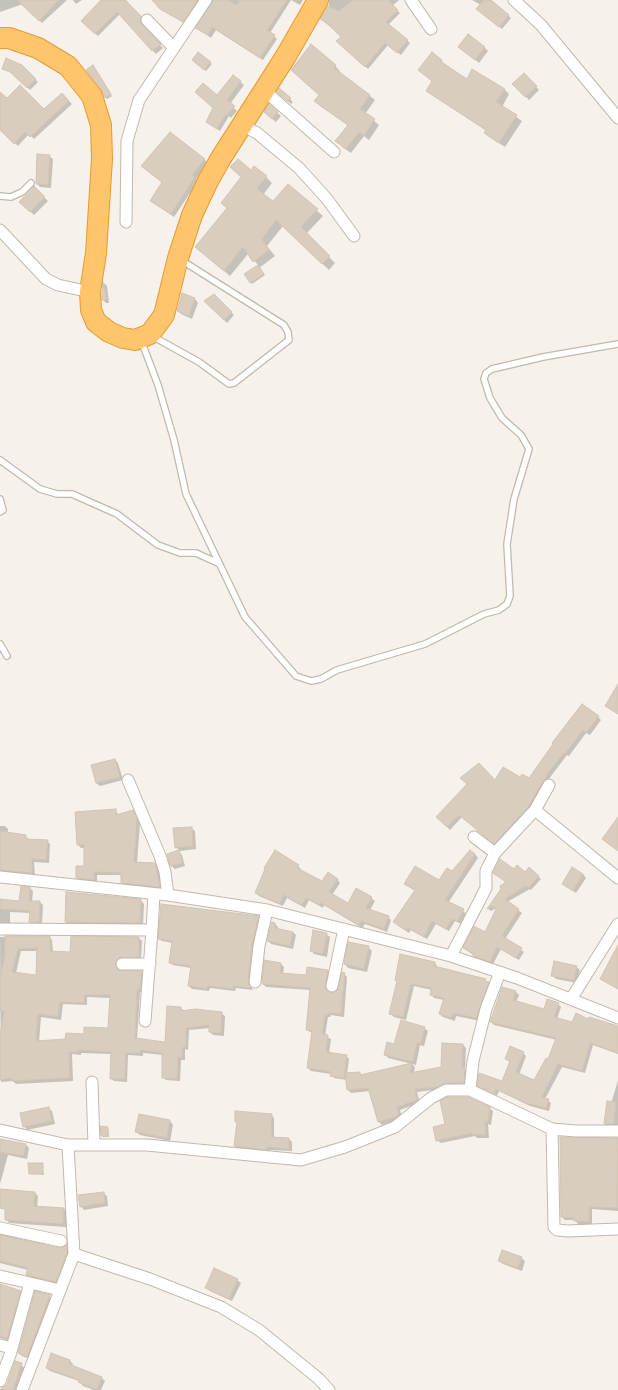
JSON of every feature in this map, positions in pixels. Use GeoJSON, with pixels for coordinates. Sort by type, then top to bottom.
{"type":"FeatureCollection","features":[{"type":"Feature","properties":{"kind":"highway"},"geometry":{"type":"LineString","coordinates":[[0,38],[9,38],[38,48],[68,66],[85,85],[97,107],[101,125],[102,159],[96,253],[90,292],[91,310],[96,322],[109,332],[123,338],[145,336],[164,315],[178,258],[192,215],[205,188],[221,158],[314,10],[318,0]]}},
{"type":"Feature","properties":{"kind":"street"},"geometry":{"type":"LineString","coordinates":[[126,222],[127,141],[139,100],[172,47],[206,0]]}},
{"type":"Feature","properties":{"kind":"street"},"geometry":{"type":"LineString","coordinates":[[411,0],[431,29]]}},
{"type":"Feature","properties":{"kind":"street"},"geometry":{"type":"LineString","coordinates":[[514,0],[541,25],[618,118]]}},
{"type":"Feature","properties":{"kind":"street"},"geometry":{"type":"LineString","coordinates":[[147,20],[172,47]]}},
{"type":"Feature","properties":{"kind":"street"},"geometry":{"type":"LineString","coordinates":[[264,90],[334,152]]}},
{"type":"Feature","properties":{"kind":"street"},"geometry":{"type":"LineString","coordinates":[[241,125],[257,133],[299,168],[327,199],[354,236]]}},
{"type":"Feature","properties":{"kind":"street"},"geometry":{"type":"LineString","coordinates":[[0,230],[46,280],[58,285],[90,292]]}},
{"type":"Feature","properties":{"kind":"street"},"geometry":{"type":"LineString","coordinates":[[128,780],[160,856],[168,895]]}},
{"type":"Feature","properties":{"kind":"street"},"geometry":{"type":"LineString","coordinates":[[451,956],[486,888],[486,871],[495,853],[535,810],[549,785]]}},
{"type":"Feature","properties":{"kind":"street"},"geometry":{"type":"LineString","coordinates":[[535,810],[618,878]]}},
{"type":"Feature","properties":{"kind":"street"},"geometry":{"type":"LineString","coordinates":[[474,837],[495,853]]}},
{"type":"Feature","properties":{"kind":"street"},"geometry":{"type":"LineString","coordinates":[[0,877],[168,895],[267,910],[451,956],[500,972],[618,1018]]}},
{"type":"Feature","properties":{"kind":"street"},"geometry":{"type":"LineString","coordinates":[[145,1021],[154,894]]}},
{"type":"Feature","properties":{"kind":"street"},"geometry":{"type":"LineString","coordinates":[[254,982],[259,946],[267,910]]}},
{"type":"Feature","properties":{"kind":"street"},"geometry":{"type":"LineString","coordinates":[[570,999],[618,924]]}},
{"type":"Feature","properties":{"kind":"street"},"geometry":{"type":"LineString","coordinates":[[0,929],[152,930]]}},
{"type":"Feature","properties":{"kind":"street"},"geometry":{"type":"LineString","coordinates":[[332,986],[344,929]]}},
{"type":"Feature","properties":{"kind":"street"},"geometry":{"type":"LineString","coordinates":[[122,964],[150,964]]}},
{"type":"Feature","properties":{"kind":"street"},"geometry":{"type":"LineString","coordinates":[[470,1090],[473,1061],[486,1009],[500,972]]}},
{"type":"Feature","properties":{"kind":"street"},"geometry":{"type":"LineString","coordinates":[[92,1082],[94,1145]]}},
{"type":"Feature","properties":{"kind":"street"},"geometry":{"type":"LineString","coordinates":[[1,1127],[68,1145],[147,1145],[301,1160],[345,1147],[395,1128],[430,1098],[446,1090],[470,1090],[552,1129],[576,1131],[618,1131]]}},
{"type":"Feature","properties":{"kind":"street"},"geometry":{"type":"LineString","coordinates":[[552,1129],[554,1227],[558,1230],[568,1231],[618,1229]]}},
{"type":"Feature","properties":{"kind":"street"},"geometry":{"type":"LineString","coordinates":[[22,1390],[74,1254],[68,1145]]}},
{"type":"Feature","properties":{"kind":"street"},"geometry":{"type":"LineString","coordinates":[[0,1228],[62,1241]]}},
{"type":"Feature","properties":{"kind":"street"},"geometry":{"type":"LineString","coordinates":[[74,1254],[150,1279],[221,1307],[259,1330],[319,1378],[329,1390]]}},
{"type":"Feature","properties":{"kind":"street"},"geometry":{"type":"LineString","coordinates":[[0,1276],[60,1290]]}},
{"type":"Feature","properties":{"kind":"street"},"geometry":{"type":"LineString","coordinates":[[0,1381],[12,1348],[30,1283]]}},
{"type":"Feature","properties":{"kind":"street"},"geometry":{"type":"LineString","coordinates":[[0,1345],[12,1348]]}},
{"type":"Feature","properties":{"kind":"lane"},"geometry":{"type":"LineString","coordinates":[[0,196],[11,196],[22,192],[31,183]]}},
{"type":"Feature","properties":{"kind":"lane"},"geometry":{"type":"LineString","coordinates":[[145,336],[199,362],[230,384],[289,340],[288,332],[284,325],[178,258]]}},
{"type":"Feature","properties":{"kind":"lane"},"geometry":{"type":"LineString","coordinates":[[145,336],[172,432],[186,494],[218,563],[245,617],[296,676],[310,680],[321,679],[337,670],[425,644],[484,614],[499,610],[507,604],[510,596],[507,544],[514,499],[529,450],[521,435],[502,418],[490,398],[484,379],[486,373],[492,369],[543,357],[618,344]]}},
{"type":"Feature","properties":{"kind":"lane"},"geometry":{"type":"LineString","coordinates":[[0,460],[40,489],[57,494],[72,494],[117,514],[158,545],[180,553],[196,553],[218,563]]}},
{"type":"Feature","properties":{"kind":"lane"},"geometry":{"type":"LineString","coordinates":[[0,499],[3,510],[0,512]]}},
{"type":"Feature","properties":{"kind":"lane"},"geometry":{"type":"LineString","coordinates":[[0,644],[7,656]]}},
{"type":"Feature","properties":{"kind":"building"},"geometry":{"type":"Polygon","coordinates":[[[17,0],[59,0],[39,21],[17,0]]]}},
{"type":"Feature","properties":{"kind":"building"},"geometry":{"type":"Polygon","coordinates":[[[101,0],[125,0],[141,16],[140,21],[142,25],[161,44],[152,51],[117,12],[95,34],[81,21],[101,0]]]}},
{"type":"Feature","properties":{"kind":"building"},"geometry":{"type":"Polygon","coordinates":[[[152,0],[198,0],[183,22],[160,9],[152,0]]]}},
{"type":"Feature","properties":{"kind":"building"},"geometry":{"type":"Polygon","coordinates":[[[213,0],[227,0],[237,5],[240,0],[287,0],[267,30],[275,35],[260,58],[212,27],[208,35],[195,28],[213,0]]]}},
{"type":"Feature","properties":{"kind":"building"},"geometry":{"type":"Polygon","coordinates":[[[353,0],[388,0],[398,10],[386,22],[408,40],[397,53],[385,43],[365,67],[336,41],[341,37],[327,23],[320,19],[328,6],[339,11],[353,0]]]}},
{"type":"Feature","properties":{"kind":"building"},"geometry":{"type":"Polygon","coordinates":[[[484,0],[491,0],[509,15],[499,27],[476,9],[484,0]]]}},
{"type":"Feature","properties":{"kind":"building"},"geometry":{"type":"Polygon","coordinates":[[[468,34],[485,47],[475,60],[458,47],[468,34]]]}},
{"type":"Feature","properties":{"kind":"building"},"geometry":{"type":"Polygon","coordinates":[[[311,44],[336,65],[334,68],[370,95],[360,109],[375,119],[364,136],[359,132],[346,149],[335,141],[348,125],[314,101],[319,95],[291,70],[311,44]]]}},
{"type":"Feature","properties":{"kind":"building"},"geometry":{"type":"Polygon","coordinates":[[[198,52],[211,62],[204,70],[192,60],[198,52]]]}},
{"type":"Feature","properties":{"kind":"building"},"geometry":{"type":"Polygon","coordinates":[[[432,52],[442,60],[441,62],[467,79],[472,69],[505,89],[496,102],[517,115],[499,143],[484,133],[486,130],[426,91],[432,81],[418,70],[432,52]]]}},
{"type":"Feature","properties":{"kind":"building"},"geometry":{"type":"Polygon","coordinates":[[[6,58],[22,65],[36,79],[27,88],[10,72],[2,69],[6,58]]]}},
{"type":"Feature","properties":{"kind":"building"},"geometry":{"type":"Polygon","coordinates":[[[93,65],[111,94],[105,98],[101,89],[86,70],[93,65]]]}},
{"type":"Feature","properties":{"kind":"building"},"geometry":{"type":"Polygon","coordinates":[[[524,73],[537,86],[525,97],[512,84],[524,73]]]}},
{"type":"Feature","properties":{"kind":"building"},"geometry":{"type":"Polygon","coordinates":[[[233,75],[241,81],[227,100],[235,106],[227,115],[226,114],[217,129],[206,122],[213,108],[195,92],[203,83],[217,95],[233,75]]]}},
{"type":"Feature","properties":{"kind":"building"},"geometry":{"type":"Polygon","coordinates":[[[20,85],[44,109],[62,93],[69,101],[30,137],[25,132],[14,144],[0,130],[0,92],[7,98],[20,85]]]}},
{"type":"Feature","properties":{"kind":"building"},"geometry":{"type":"Polygon","coordinates":[[[279,88],[291,98],[287,101],[277,92],[279,88]]]}},
{"type":"Feature","properties":{"kind":"building"},"geometry":{"type":"Polygon","coordinates":[[[269,104],[278,112],[272,119],[264,112],[269,104]]]}},
{"type":"Feature","properties":{"kind":"building"},"geometry":{"type":"Polygon","coordinates":[[[170,132],[205,159],[192,175],[195,177],[171,214],[150,201],[162,182],[141,166],[170,132]]]}},
{"type":"Feature","properties":{"kind":"building"},"geometry":{"type":"Polygon","coordinates":[[[37,154],[50,155],[48,185],[36,184],[37,154]]]}},
{"type":"Feature","properties":{"kind":"building"},"geometry":{"type":"Polygon","coordinates":[[[238,159],[251,170],[254,166],[267,176],[257,189],[273,201],[288,184],[318,209],[301,227],[330,256],[322,264],[276,220],[262,239],[269,250],[253,262],[243,247],[224,271],[195,247],[227,208],[221,203],[241,177],[230,167],[238,159]]]}},
{"type":"Feature","properties":{"kind":"building"},"geometry":{"type":"Polygon","coordinates":[[[34,186],[45,197],[30,212],[19,202],[34,186]]]}},
{"type":"Feature","properties":{"kind":"building"},"geometry":{"type":"Polygon","coordinates":[[[258,265],[264,274],[250,283],[244,274],[258,265]]]}},
{"type":"Feature","properties":{"kind":"building"},"geometry":{"type":"Polygon","coordinates":[[[103,282],[107,299],[102,300],[102,293],[103,282]]]}},
{"type":"Feature","properties":{"kind":"building"},"geometry":{"type":"Polygon","coordinates":[[[182,293],[195,298],[189,316],[177,311],[182,293]]]}},
{"type":"Feature","properties":{"kind":"building"},"geometry":{"type":"Polygon","coordinates":[[[214,294],[232,312],[224,320],[204,301],[214,294]]]}},
{"type":"Feature","properties":{"kind":"building"},"geometry":{"type":"Polygon","coordinates":[[[618,684],[618,714],[605,706],[618,684]]]}},
{"type":"Feature","properties":{"kind":"building"},"geometry":{"type":"Polygon","coordinates":[[[582,704],[599,716],[586,733],[583,730],[565,754],[564,753],[548,773],[528,807],[494,844],[459,815],[447,827],[436,817],[467,784],[460,778],[479,763],[495,780],[503,767],[520,777],[522,774],[529,778],[553,744],[552,743],[582,704]]]}},
{"type":"Feature","properties":{"kind":"building"},"geometry":{"type":"Polygon","coordinates":[[[115,759],[120,777],[96,783],[91,765],[115,759]]]}},
{"type":"Feature","properties":{"kind":"building"},"geometry":{"type":"Polygon","coordinates":[[[116,809],[116,815],[133,810],[137,819],[134,862],[155,863],[160,887],[121,883],[121,873],[94,872],[94,880],[76,878],[76,866],[84,866],[84,845],[77,845],[75,812],[116,809]]]}},
{"type":"Feature","properties":{"kind":"building"},"geometry":{"type":"Polygon","coordinates":[[[618,817],[618,851],[602,839],[618,817]]]}},
{"type":"Feature","properties":{"kind":"building"},"geometry":{"type":"Polygon","coordinates":[[[192,827],[193,846],[175,848],[173,828],[192,827]]]}},
{"type":"Feature","properties":{"kind":"building"},"geometry":{"type":"Polygon","coordinates":[[[0,831],[26,835],[26,839],[48,840],[46,860],[32,859],[32,873],[0,870],[0,831]]]}},
{"type":"Feature","properties":{"kind":"building"},"geometry":{"type":"Polygon","coordinates":[[[179,850],[183,863],[170,866],[167,854],[179,850]]]}},
{"type":"Feature","properties":{"kind":"building"},"geometry":{"type":"Polygon","coordinates":[[[275,850],[299,865],[297,868],[322,881],[328,872],[338,879],[329,892],[348,903],[356,888],[372,897],[366,908],[389,916],[384,929],[361,921],[359,925],[321,903],[319,905],[306,898],[302,905],[283,895],[280,904],[255,893],[265,869],[264,868],[275,850]]]}},
{"type":"Feature","properties":{"kind":"building"},"geometry":{"type":"Polygon","coordinates":[[[470,850],[475,854],[445,900],[464,909],[458,921],[452,919],[446,929],[432,921],[424,937],[408,928],[406,930],[393,922],[415,890],[404,884],[415,866],[439,880],[447,868],[452,871],[470,850]]]}},
{"type":"Feature","properties":{"kind":"building"},"geometry":{"type":"Polygon","coordinates":[[[500,859],[514,869],[517,865],[525,872],[529,867],[539,876],[528,888],[526,886],[505,899],[519,909],[502,936],[522,948],[516,958],[497,947],[490,962],[473,956],[474,954],[463,948],[474,926],[485,932],[496,909],[492,906],[487,909],[501,889],[500,886],[506,882],[493,873],[500,859]]]}},
{"type":"Feature","properties":{"kind":"building"},"geometry":{"type":"Polygon","coordinates":[[[572,867],[583,874],[573,891],[562,884],[572,867]]]}},
{"type":"Feature","properties":{"kind":"building"},"geometry":{"type":"Polygon","coordinates":[[[21,886],[30,887],[29,901],[40,901],[39,922],[29,922],[30,911],[0,909],[0,899],[19,901],[21,886]]]}},
{"type":"Feature","properties":{"kind":"building"},"geometry":{"type":"Polygon","coordinates":[[[66,892],[141,899],[140,923],[65,922],[66,892]]]}},
{"type":"Feature","properties":{"kind":"building"},"geometry":{"type":"Polygon","coordinates":[[[161,904],[259,916],[252,945],[248,981],[251,988],[233,986],[233,989],[207,986],[207,989],[188,986],[191,966],[169,963],[172,941],[158,939],[161,904]]]}},
{"type":"Feature","properties":{"kind":"building"},"geometry":{"type":"Polygon","coordinates":[[[272,922],[275,923],[275,928],[293,932],[290,946],[267,941],[272,922]]]}},
{"type":"Feature","properties":{"kind":"building"},"geometry":{"type":"Polygon","coordinates":[[[313,930],[327,933],[323,954],[310,951],[313,930]]]}},
{"type":"Feature","properties":{"kind":"building"},"geometry":{"type":"Polygon","coordinates":[[[5,936],[50,936],[50,951],[70,952],[71,936],[139,937],[139,957],[119,958],[115,964],[119,970],[142,971],[140,989],[137,989],[135,1038],[165,1042],[167,1006],[181,1007],[181,1011],[195,1009],[222,1012],[221,1033],[209,1032],[209,1025],[186,1028],[186,1047],[183,1047],[182,1058],[178,1057],[177,1079],[162,1078],[162,1053],[140,1050],[140,1053],[126,1053],[125,1079],[110,1079],[111,1052],[78,1050],[78,1052],[69,1052],[70,1078],[12,1081],[12,1078],[0,1080],[0,1036],[4,1011],[0,1011],[0,976],[5,955],[5,936]],[[37,948],[18,949],[12,972],[36,975],[37,948]],[[85,995],[84,1003],[60,1002],[58,1017],[38,1014],[36,1041],[65,1039],[66,1033],[84,1034],[84,1027],[108,1028],[110,995],[85,995]]]}},
{"type":"Feature","properties":{"kind":"building"},"geometry":{"type":"Polygon","coordinates":[[[348,942],[369,946],[364,969],[344,964],[348,942]]]}},
{"type":"Feature","properties":{"kind":"building"},"geometry":{"type":"Polygon","coordinates":[[[618,945],[618,989],[600,979],[618,945]]]}},
{"type":"Feature","properties":{"kind":"building"},"geometry":{"type":"Polygon","coordinates":[[[400,954],[435,962],[434,966],[486,979],[485,981],[489,982],[476,1018],[453,1013],[451,1018],[439,1014],[444,998],[430,995],[431,988],[411,984],[403,1017],[389,1014],[397,981],[395,980],[400,954]]]}},
{"type":"Feature","properties":{"kind":"building"},"geometry":{"type":"Polygon","coordinates":[[[264,960],[281,963],[280,973],[306,975],[307,967],[328,970],[325,988],[331,993],[337,990],[342,972],[345,973],[341,1014],[328,1013],[328,1015],[325,1015],[322,1034],[328,1035],[326,1052],[347,1055],[344,1078],[330,1076],[331,1072],[307,1068],[312,1031],[306,1030],[310,988],[262,984],[264,960]]]}},
{"type":"Feature","properties":{"kind":"building"},"geometry":{"type":"Polygon","coordinates":[[[554,961],[577,966],[574,980],[551,976],[554,961]]]}},
{"type":"Feature","properties":{"kind":"building"},"geometry":{"type":"Polygon","coordinates":[[[502,987],[516,991],[513,1000],[544,1009],[547,999],[559,1003],[554,1017],[572,1022],[576,1013],[588,1019],[589,1017],[618,1026],[618,1053],[590,1043],[582,1071],[558,1064],[542,1097],[549,1099],[546,1108],[526,1103],[496,1089],[494,1094],[477,1086],[479,1073],[502,1081],[510,1061],[505,1059],[510,1046],[524,1052],[516,1072],[534,1080],[546,1058],[548,1059],[556,1038],[490,1022],[502,987]]]}},
{"type":"Feature","properties":{"kind":"building"},"geometry":{"type":"Polygon","coordinates":[[[401,1020],[425,1027],[421,1043],[417,1043],[413,1062],[384,1055],[387,1042],[394,1044],[401,1020]]]}},
{"type":"Feature","properties":{"kind":"building"},"geometry":{"type":"Polygon","coordinates":[[[442,1043],[463,1044],[462,1067],[465,1069],[464,1083],[446,1083],[438,1087],[415,1089],[417,1100],[397,1107],[399,1114],[396,1117],[378,1122],[368,1088],[347,1090],[345,1073],[360,1072],[360,1075],[412,1063],[410,1073],[441,1067],[442,1043]]]}},
{"type":"Feature","properties":{"kind":"building"},"geometry":{"type":"Polygon","coordinates":[[[448,1097],[468,1097],[490,1107],[488,1122],[485,1122],[486,1135],[473,1135],[472,1133],[436,1141],[433,1127],[445,1124],[440,1101],[448,1097]]]}},
{"type":"Feature","properties":{"kind":"building"},"geometry":{"type":"Polygon","coordinates":[[[607,1101],[616,1102],[614,1124],[604,1124],[607,1101]]]}},
{"type":"Feature","properties":{"kind":"building"},"geometry":{"type":"Polygon","coordinates":[[[49,1107],[52,1121],[23,1127],[20,1113],[49,1107]]]}},
{"type":"Feature","properties":{"kind":"building"},"geometry":{"type":"Polygon","coordinates":[[[235,1111],[272,1114],[271,1137],[289,1138],[289,1149],[267,1147],[267,1150],[234,1146],[237,1122],[235,1122],[235,1111]]]}},
{"type":"Feature","properties":{"kind":"building"},"geometry":{"type":"Polygon","coordinates":[[[139,1114],[170,1120],[167,1138],[135,1132],[139,1114]]]}},
{"type":"Feature","properties":{"kind":"building"},"geometry":{"type":"Polygon","coordinates":[[[100,1126],[108,1127],[108,1136],[101,1136],[100,1126]]]}},
{"type":"Feature","properties":{"kind":"building"},"geometry":{"type":"Polygon","coordinates":[[[560,1137],[618,1138],[617,1208],[590,1207],[589,1222],[574,1221],[574,1218],[561,1217],[560,1137]]]}},
{"type":"Feature","properties":{"kind":"building"},"geometry":{"type":"Polygon","coordinates":[[[0,1139],[26,1144],[24,1156],[0,1152],[0,1139]]]}},
{"type":"Feature","properties":{"kind":"building"},"geometry":{"type":"Polygon","coordinates":[[[28,1163],[43,1163],[43,1174],[29,1174],[28,1163]]]}},
{"type":"Feature","properties":{"kind":"building"},"geometry":{"type":"Polygon","coordinates":[[[0,1189],[35,1192],[34,1206],[64,1208],[63,1224],[5,1220],[5,1209],[0,1208],[0,1189]]]}},
{"type":"Feature","properties":{"kind":"building"},"geometry":{"type":"Polygon","coordinates":[[[104,1192],[105,1203],[80,1207],[78,1195],[104,1192]]]}},
{"type":"Feature","properties":{"kind":"building"},"geometry":{"type":"Polygon","coordinates":[[[0,1235],[60,1248],[67,1245],[67,1253],[56,1282],[26,1275],[28,1268],[0,1261],[0,1235]]]}},
{"type":"Feature","properties":{"kind":"building"},"geometry":{"type":"Polygon","coordinates":[[[502,1250],[522,1257],[518,1268],[498,1261],[502,1250]]]}},
{"type":"Feature","properties":{"kind":"building"},"geometry":{"type":"Polygon","coordinates":[[[214,1268],[238,1279],[229,1299],[205,1288],[214,1268]]]}},
{"type":"Feature","properties":{"kind":"building"},"geometry":{"type":"Polygon","coordinates":[[[0,1284],[21,1291],[7,1338],[0,1336],[0,1284]]]}},
{"type":"Feature","properties":{"kind":"building"},"geometry":{"type":"Polygon","coordinates":[[[35,1291],[50,1295],[27,1357],[18,1353],[35,1291]]]}},
{"type":"Feature","properties":{"kind":"building"},"geometry":{"type":"Polygon","coordinates":[[[51,1353],[70,1360],[69,1364],[102,1377],[97,1390],[78,1382],[79,1380],[46,1368],[51,1353]]]}},
{"type":"Feature","properties":{"kind":"building"},"geometry":{"type":"Polygon","coordinates":[[[15,1361],[22,1363],[13,1390],[0,1390],[7,1384],[15,1361]]]}}]}
